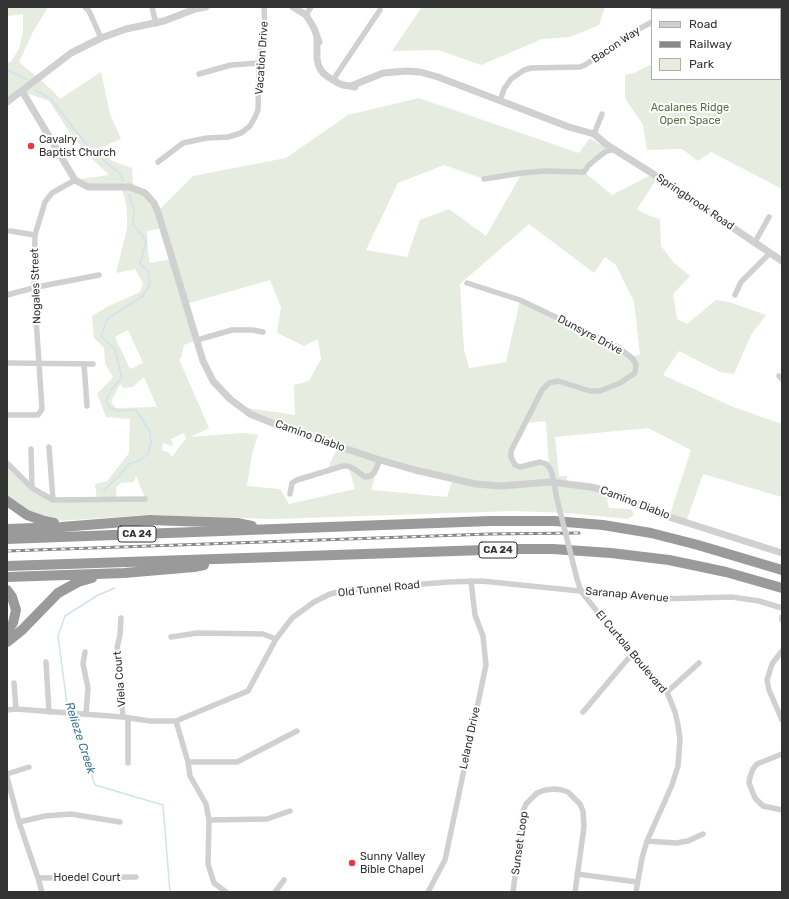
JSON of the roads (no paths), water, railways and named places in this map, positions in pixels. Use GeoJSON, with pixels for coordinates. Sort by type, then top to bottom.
{"type":"FeatureCollection","features":[{"type":"Feature","properties":{"kind":"highway"},"geometry":{"type":"LineString","coordinates":[[7,501],[24,513],[39,520],[52,523],[84,524]]}},
{"type":"Feature","properties":{"kind":"highway"},"geometry":{"type":"LineString","coordinates":[[7,529],[130,520],[160,520],[237,523],[268,530]]}},
{"type":"Feature","properties":{"kind":"highway","name":"CA 24"},"geometry":{"type":"LineString","coordinates":[[7,539],[495,521],[574,522],[617,527],[656,534],[689,542],[782,570]]}},
{"type":"Feature","properties":{"kind":"highway","name":"CA 24"},"geometry":{"type":"LineString","coordinates":[[7,566],[514,549],[566,550],[612,553],[669,560],[726,572],[764,582],[782,589]]}},
{"type":"Feature","properties":{"kind":"highway"},"geometry":{"type":"LineString","coordinates":[[7,577],[124,573],[194,567],[230,559]]}},
{"type":"Feature","properties":{"kind":"highway"},"geometry":{"type":"LineString","coordinates":[[754,562],[782,564]]}},
{"type":"Feature","properties":{"kind":"highway"},"geometry":{"type":"LineString","coordinates":[[7,642],[22,630],[50,600],[68,587],[87,579],[124,573]]}},
{"type":"Feature","properties":{"kind":"highway"},"geometry":{"type":"LineString","coordinates":[[7,590],[12,597],[16,610],[13,623],[7,631]]}},
{"type":"Feature","properties":{"kind":"street"},"geometry":{"type":"LineString","coordinates":[[85,7],[89,11],[101,38]]}},
{"type":"Feature","properties":{"kind":"street"},"geometry":{"type":"LineString","coordinates":[[152,7],[156,24]]}},
{"type":"Feature","properties":{"kind":"street"},"geometry":{"type":"LineString","coordinates":[[7,102],[71,53],[101,38],[126,29],[156,24],[196,8],[206,7]]}},
{"type":"Feature","properties":{"kind":"street","name":"Vacation Drive"},"geometry":{"type":"LineString","coordinates":[[158,162],[183,143],[207,138],[228,137],[241,133],[250,126],[256,117],[258,110],[259,64],[265,28],[264,7]]}},
{"type":"Feature","properties":{"kind":"street"},"geometry":{"type":"LineString","coordinates":[[293,7],[306,15],[314,28],[317,37],[316,53],[319,67],[323,73],[332,79],[380,10]]}},
{"type":"Feature","properties":{"kind":"street"},"geometry":{"type":"LineString","coordinates":[[306,15],[312,7]]}},
{"type":"Feature","properties":{"kind":"street","name":"Bacon Way"},"geometry":{"type":"LineString","coordinates":[[500,101],[504,89],[511,79],[524,70],[531,68],[580,67],[651,23]]}},
{"type":"Feature","properties":{"kind":"street"},"geometry":{"type":"LineString","coordinates":[[199,74],[230,65],[259,64]]}},
{"type":"Feature","properties":{"kind":"street","name":"Springbrook Road"},"geometry":{"type":"LineString","coordinates":[[332,79],[343,85],[351,86],[376,75],[391,72],[420,72],[438,77],[569,127],[594,134],[607,145]]}},
{"type":"Feature","properties":{"kind":"street"},"geometry":{"type":"LineString","coordinates":[[22,91],[75,180]]}},
{"type":"Feature","properties":{"kind":"street"},"geometry":{"type":"LineString","coordinates":[[594,134],[602,114]]}},
{"type":"Feature","properties":{"kind":"street","name":"Springbrook Road"},"geometry":{"type":"LineString","coordinates":[[569,127],[573,131],[614,149],[782,261]]}},
{"type":"Feature","properties":{"kind":"street"},"geometry":{"type":"LineString","coordinates":[[484,179],[544,171],[584,172],[588,166],[605,152],[614,149]]}},
{"type":"Feature","properties":{"kind":"street","name":"Nogales Street"},"geometry":{"type":"LineString","coordinates":[[7,415],[38,415],[42,409],[34,288],[35,236],[45,202],[52,193],[75,180]]}},
{"type":"Feature","properties":{"kind":"street","name":"Camino Diablo"},"geometry":{"type":"LineString","coordinates":[[75,180],[88,187],[130,187],[145,193],[154,203],[203,361],[213,381],[230,399],[250,414],[292,431],[380,460],[415,470],[476,484],[508,486],[553,483],[591,487],[610,492],[669,517],[782,553]]}},
{"type":"Feature","properties":{"kind":"street"},"geometry":{"type":"LineString","coordinates":[[755,242],[769,216]]}},
{"type":"Feature","properties":{"kind":"street"},"geometry":{"type":"LineString","coordinates":[[10,231],[35,236]]}},
{"type":"Feature","properties":{"kind":"street"},"geometry":{"type":"LineString","coordinates":[[735,295],[741,282],[770,253]]}},
{"type":"Feature","properties":{"kind":"street"},"geometry":{"type":"LineString","coordinates":[[7,295],[99,275]]}},
{"type":"Feature","properties":{"kind":"street","name":"Dunsyre Drive"},"geometry":{"type":"LineString","coordinates":[[467,283],[526,303],[618,347],[633,359],[636,365],[636,373],[620,383],[600,391],[590,391],[558,381],[549,383],[542,390],[511,451],[511,457],[515,465],[520,467],[540,462],[546,464],[550,467],[553,483]]}},
{"type":"Feature","properties":{"kind":"street"},"geometry":{"type":"LineString","coordinates":[[197,340],[232,330],[262,332]]}},
{"type":"Feature","properties":{"kind":"street"},"geometry":{"type":"LineString","coordinates":[[7,363],[93,364]]}},
{"type":"Feature","properties":{"kind":"street"},"geometry":{"type":"LineString","coordinates":[[84,364],[87,406]]}},
{"type":"Feature","properties":{"kind":"street"},"geometry":{"type":"LineString","coordinates":[[49,447],[53,500]]}},
{"type":"Feature","properties":{"kind":"street"},"geometry":{"type":"LineString","coordinates":[[31,449],[32,488]]}},
{"type":"Feature","properties":{"kind":"street"},"geometry":{"type":"LineString","coordinates":[[290,494],[292,483],[297,480],[343,466],[354,468],[365,477],[370,476],[374,474],[380,460]]}},
{"type":"Feature","properties":{"kind":"street"},"geometry":{"type":"LineString","coordinates":[[7,463],[32,488],[53,500],[145,499]]}},
{"type":"Feature","properties":{"kind":"street","name":"El Curtola Boulevard"},"geometry":{"type":"LineString","coordinates":[[553,483],[581,591],[632,654],[667,692],[675,712],[678,725],[680,740],[678,761],[672,785],[647,841],[636,892]]}},
{"type":"Feature","properties":{"kind":"street","name":"Saranap Avenue"},"geometry":{"type":"LineString","coordinates":[[470,581],[659,599],[732,598],[759,601],[782,608]]}},
{"type":"Feature","properties":{"kind":"street","name":"Old Tunnel Road"},"geometry":{"type":"LineString","coordinates":[[7,710],[16,709],[86,714],[150,721],[176,721],[248,691],[276,639],[286,625],[299,612],[322,598],[338,592],[355,589],[470,581]]}},
{"type":"Feature","properties":{"kind":"street","name":"Leland Drive"},"geometry":{"type":"LineString","coordinates":[[428,892],[445,860],[486,665],[483,636],[475,615],[470,581]]}},
{"type":"Feature","properties":{"kind":"street","name":"Viela Court"},"geometry":{"type":"LineString","coordinates":[[121,618],[120,635],[117,648],[126,718],[128,763]]}},
{"type":"Feature","properties":{"kind":"street"},"geometry":{"type":"LineString","coordinates":[[171,637],[197,633],[263,634],[276,639]]}},
{"type":"Feature","properties":{"kind":"street"},"geometry":{"type":"LineString","coordinates":[[782,651],[772,664],[767,680],[769,690],[782,720]]}},
{"type":"Feature","properties":{"kind":"street"},"geometry":{"type":"LineString","coordinates":[[85,652],[83,664],[88,688],[86,714]]}},
{"type":"Feature","properties":{"kind":"street"},"geometry":{"type":"LineString","coordinates":[[583,712],[632,654]]}},
{"type":"Feature","properties":{"kind":"street"},"geometry":{"type":"LineString","coordinates":[[46,662],[49,712]]}},
{"type":"Feature","properties":{"kind":"street"},"geometry":{"type":"LineString","coordinates":[[667,692],[699,663]]}},
{"type":"Feature","properties":{"kind":"street"},"geometry":{"type":"LineString","coordinates":[[14,683],[16,709]]}},
{"type":"Feature","properties":{"kind":"street"},"geometry":{"type":"LineString","coordinates":[[176,721],[188,762],[190,776],[206,804],[210,820],[208,864],[214,883],[226,892]]}},
{"type":"Feature","properties":{"kind":"street"},"geometry":{"type":"LineString","coordinates":[[188,762],[237,762],[297,732]]}},
{"type":"Feature","properties":{"kind":"street"},"geometry":{"type":"LineString","coordinates":[[782,754],[757,764],[753,769],[749,783],[755,798],[763,806],[782,810]]}},
{"type":"Feature","properties":{"kind":"street"},"geometry":{"type":"LineString","coordinates":[[7,774],[29,767]]}},
{"type":"Feature","properties":{"kind":"street"},"geometry":{"type":"LineString","coordinates":[[7,777],[19,822],[42,892]]}},
{"type":"Feature","properties":{"kind":"street","name":"Sunset Loop"},"geometry":{"type":"LineString","coordinates":[[513,892],[523,811],[526,804],[532,798],[545,790],[562,790],[568,792],[580,804],[583,811],[584,827],[575,892]]}},
{"type":"Feature","properties":{"kind":"street"},"geometry":{"type":"LineString","coordinates":[[210,820],[267,819],[290,811]]}},
{"type":"Feature","properties":{"kind":"street"},"geometry":{"type":"LineString","coordinates":[[19,822],[45,816],[71,814],[120,822]]}},
{"type":"Feature","properties":{"kind":"street"},"geometry":{"type":"LineString","coordinates":[[647,841],[676,843],[688,841],[703,834]]}},
{"type":"Feature","properties":{"kind":"street"},"geometry":{"type":"LineString","coordinates":[[577,874],[637,882]]}},
{"type":"Feature","properties":{"kind":"street","name":"Hoedel Court"},"geometry":{"type":"LineString","coordinates":[[38,878],[136,877]]}},
{"type":"Feature","properties":{"kind":"street"},"geometry":{"type":"LineString","coordinates":[[275,892],[284,880]]}},
{"type":"Feature","properties":{"kind":"waterway"},"geometry":{"type":"LineString","coordinates":[[7,70],[26,79]]}},
{"type":"Feature","properties":{"kind":"waterway"},"geometry":{"type":"LineString","coordinates":[[36,91],[50,98],[89,148],[120,174],[123,181]]}},
{"type":"Feature","properties":{"kind":"waterway"},"geometry":{"type":"LineString","coordinates":[[104,491],[129,464],[140,460],[148,454],[151,442],[150,432],[136,410],[117,411],[110,408],[106,401],[112,389],[122,378],[115,349],[101,336],[107,319],[143,296],[150,284],[148,271],[140,264],[146,241],[133,224],[134,209],[129,195]]}},
{"type":"Feature","properties":{"kind":"waterway","name":"Relieze Creek"},"geometry":{"type":"LineString","coordinates":[[69,710],[58,636],[65,616],[98,595],[115,588]]}},
{"type":"Feature","properties":{"kind":"waterway","name":"Relieze Creek"},"geometry":{"type":"LineString","coordinates":[[71,714],[95,785],[163,805],[170,892]]}},
{"type":"Feature","properties":{"kind":"railway"},"geometry":{"type":"LineString","coordinates":[[7,551],[490,534],[579,533]]}},
{"type":"Feature","properties":{"kind":"place","name":"Cavalry Baptist Church"},"geometry":{"type":"Point","coordinates":[31,146]}},
{"type":"Feature","properties":{"kind":"place","name":"Sunny Valley Bible Chapel"},"geometry":{"type":"Point","coordinates":[352,863]}},
{"type":"Feature","properties":{"kind":"park label","name":"Acalanes Ridge Open Space"},"geometry":{"type":"Point","coordinates":[690,114]}}]}
